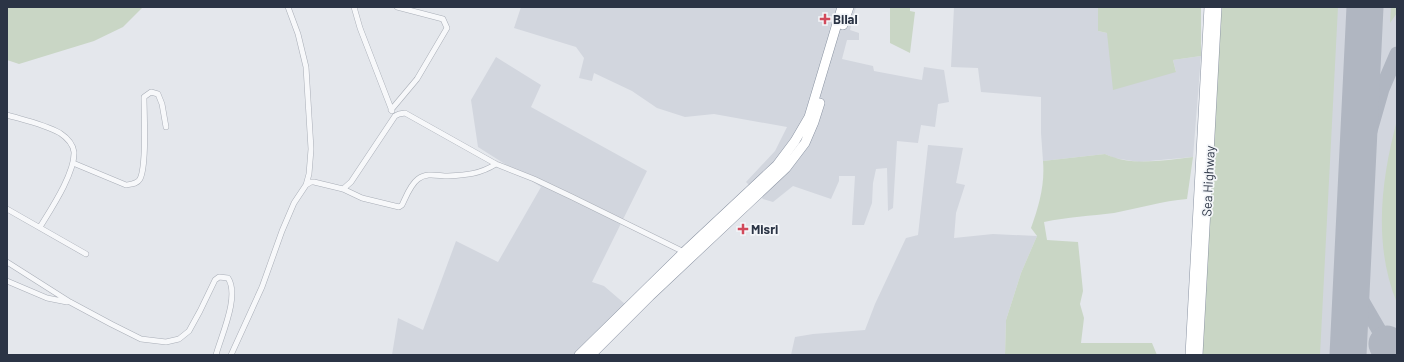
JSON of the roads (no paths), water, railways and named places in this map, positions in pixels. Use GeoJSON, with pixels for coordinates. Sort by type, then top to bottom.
{"type":"FeatureCollection","features":[{"type":"Feature","properties":{"kind":"highway"},"geometry":{"type":"LineString","coordinates":[[579,355],[684,252],[777,165],[801,132],[812,108],[842,7]]}},
{"type":"Feature","properties":{"kind":"highway"},"geometry":{"type":"LineString","coordinates":[[591,355],[650,296],[775,178],[797,154],[805,143],[814,122],[849,7]]}},
{"type":"Feature","properties":{"kind":"highway","name":"Sea Highway"},"geometry":{"type":"LineString","coordinates":[[1190,355],[1209,7]]}},
{"type":"Feature","properties":{"kind":"highway","name":"Sea Highway"},"geometry":{"type":"LineString","coordinates":[[1198,355],[1217,7]]}},
{"type":"Feature","properties":{"kind":"street"},"geometry":{"type":"LineString","coordinates":[[231,355],[262,287],[282,231],[294,203],[306,185],[309,174],[311,149],[306,67],[298,34],[288,7]]}},
{"type":"Feature","properties":{"kind":"street"},"geometry":{"type":"LineString","coordinates":[[354,7],[395,116]]}},
{"type":"Feature","properties":{"kind":"street"},"geometry":{"type":"LineString","coordinates":[[392,110],[417,80],[447,28],[443,19],[397,7]]}},
{"type":"Feature","properties":{"kind":"street"},"geometry":{"type":"LineString","coordinates":[[73,163],[126,185],[136,184],[140,180],[142,173],[145,127],[144,97],[152,92],[158,94],[162,104],[166,127]]}},
{"type":"Feature","properties":{"kind":"street"},"geometry":{"type":"LineString","coordinates":[[343,189],[351,182],[395,116],[405,113],[496,164],[560,191],[684,252]]}},
{"type":"Feature","properties":{"kind":"street"},"geometry":{"type":"LineString","coordinates":[[7,115],[34,122],[60,133],[71,143],[74,150],[73,163],[40,227]]}},
{"type":"Feature","properties":{"kind":"street"},"geometry":{"type":"LineString","coordinates":[[306,185],[312,182],[343,189],[362,198],[399,207],[402,205],[414,182],[423,176],[475,174],[496,164]]}},
{"type":"Feature","properties":{"kind":"street"},"geometry":{"type":"LineString","coordinates":[[309,174],[317,183]]}},
{"type":"Feature","properties":{"kind":"street"},"geometry":{"type":"LineString","coordinates":[[7,210],[40,227],[86,254]]}},
{"type":"Feature","properties":{"kind":"street"},"geometry":{"type":"LineString","coordinates":[[7,262],[70,302],[141,339],[166,342],[186,334],[192,326],[215,280],[219,277],[228,278],[231,283],[231,304],[216,355]]}},
{"type":"Feature","properties":{"kind":"street"},"geometry":{"type":"LineString","coordinates":[[7,281],[47,298],[70,302]]}},
{"type":"Feature","properties":{"kind":"place","name":"Bilal"},"geometry":{"type":"Point","coordinates":[825,19]}},
{"type":"Feature","properties":{"kind":"place","name":"Misri"},"geometry":{"type":"Point","coordinates":[743,229]}}]}
